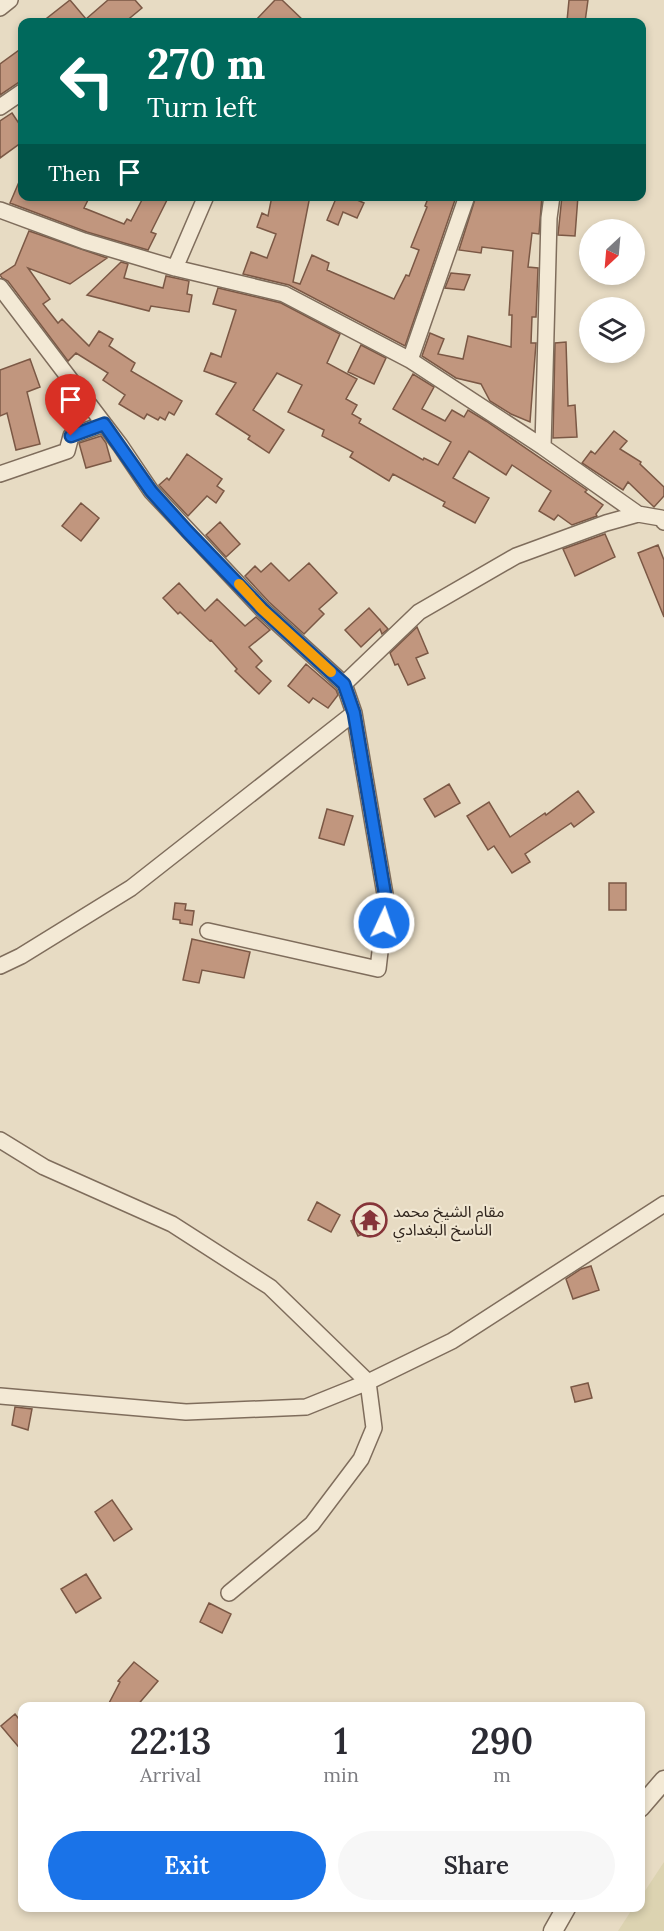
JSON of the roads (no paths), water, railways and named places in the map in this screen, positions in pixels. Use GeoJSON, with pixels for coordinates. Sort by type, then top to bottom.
{"type":"FeatureCollection","features":[{"type":"Feature","properties":{"kind":"street"},"geometry":{"type":"LineString","coordinates":[[0,8],[10,0]]}},
{"type":"Feature","properties":{"kind":"street"},"geometry":{"type":"LineString","coordinates":[[0,107],[18,95]]}},
{"type":"Feature","properties":{"kind":"street"},"geometry":{"type":"LineString","coordinates":[[175,268],[204,201]]}},
{"type":"Feature","properties":{"kind":"street"},"geometry":{"type":"LineString","coordinates":[[410,360],[465,201]]}},
{"type":"Feature","properties":{"kind":"street"},"geometry":{"type":"LineString","coordinates":[[543,447],[552,201]]}},
{"type":"Feature","properties":{"kind":"street"},"geometry":{"type":"LineString","coordinates":[[0,210],[84,241],[175,268],[284,294],[410,360],[543,447],[638,514],[661,518],[664,522]]}},
{"type":"Feature","properties":{"kind":"street"},"geometry":{"type":"LineString","coordinates":[[0,287],[104,424],[151,491],[262,609],[344,684],[354,713],[386,900],[378,969],[208,931]]}},
{"type":"Feature","properties":{"kind":"street"},"geometry":{"type":"LineString","coordinates":[[0,474],[67,451],[71,436],[104,424]]}},
{"type":"Feature","properties":{"kind":"street"},"geometry":{"type":"LineString","coordinates":[[344,684],[419,612],[516,556],[606,523],[638,514]]}},
{"type":"Feature","properties":{"kind":"street"},"geometry":{"type":"LineString","coordinates":[[0,966],[21,956],[131,888],[354,713]]}},
{"type":"Feature","properties":{"kind":"street"},"geometry":{"type":"LineString","coordinates":[[0,1140],[44,1167],[172,1224],[270,1287],[368,1382],[374,1428],[361,1459],[312,1524],[229,1593]]}},
{"type":"Feature","properties":{"kind":"street"},"geometry":{"type":"LineString","coordinates":[[0,1396],[186,1412],[306,1407],[368,1382],[452,1341],[664,1204]]}},
{"type":"Feature","properties":{"kind":"street"},"geometry":{"type":"LineString","coordinates":[[645,1802],[664,1780]]}},
{"type":"Feature","properties":{"kind":"street"},"geometry":{"type":"LineString","coordinates":[[553,1931],[564,1912]]}},
{"type":"Feature","properties":{"kind":"place","name":"مقام الشيخ محمد الناسخ البغدادي"},"geometry":{"type":"Point","coordinates":[370,1220]}}]}
